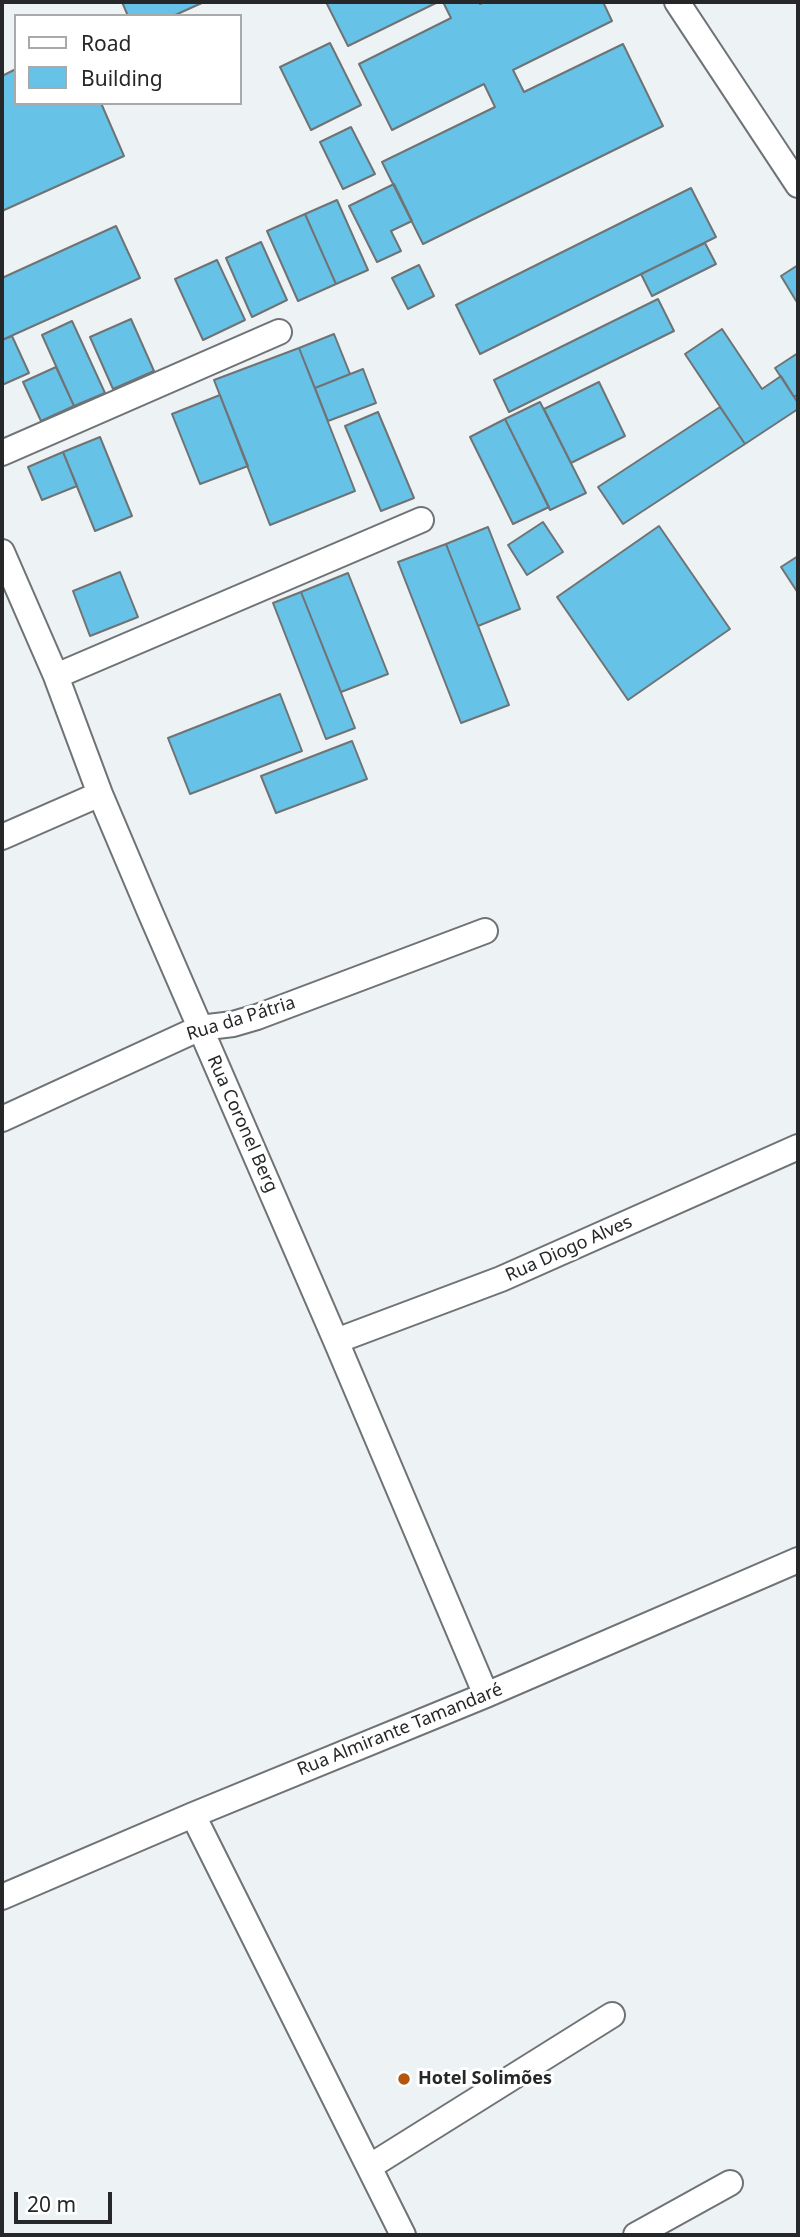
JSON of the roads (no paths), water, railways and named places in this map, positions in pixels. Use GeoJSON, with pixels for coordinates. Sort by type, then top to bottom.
{"type":"FeatureCollection","features":[{"type":"Feature","properties":{"kind":"street"},"geometry":{"type":"LineString","coordinates":[[677,2],[798,185]]}},
{"type":"Feature","properties":{"kind":"street"},"geometry":{"type":"LineString","coordinates":[[2,453],[279,332]]}},
{"type":"Feature","properties":{"kind":"street"},"geometry":{"type":"LineString","coordinates":[[56,676],[421,520]]}},
{"type":"Feature","properties":{"kind":"street","name":"Rua Coronel Berg"},"geometry":{"type":"LineString","coordinates":[[2,552],[56,676],[100,794],[486,1695]]}},
{"type":"Feature","properties":{"kind":"street"},"geometry":{"type":"LineString","coordinates":[[2,836],[100,794]]}},
{"type":"Feature","properties":{"kind":"street","name":"Rua da Pátria"},"geometry":{"type":"LineString","coordinates":[[2,1119],[200,1028],[233,1024],[257,1017],[485,931]]}},
{"type":"Feature","properties":{"kind":"street","name":"Rua Diogo Alves"},"geometry":{"type":"LineString","coordinates":[[336,1341],[501,1279],[798,1147]]}},
{"type":"Feature","properties":{"kind":"street","name":"Rua Almirante Tamandaré"},"geometry":{"type":"LineString","coordinates":[[2,1897],[193,1815],[486,1695],[798,1560]]}},
{"type":"Feature","properties":{"kind":"street"},"geometry":{"type":"LineString","coordinates":[[193,1815],[403,2235]]}},
{"type":"Feature","properties":{"kind":"street"},"geometry":{"type":"LineString","coordinates":[[369,2167],[612,2015]]}},
{"type":"Feature","properties":{"kind":"street"},"geometry":{"type":"LineString","coordinates":[[636,2235],[730,2183]]}},
{"type":"Feature","properties":{"kind":"place","name":"Hotel Solimões"},"geometry":{"type":"Point","coordinates":[404,2079]}}]}
